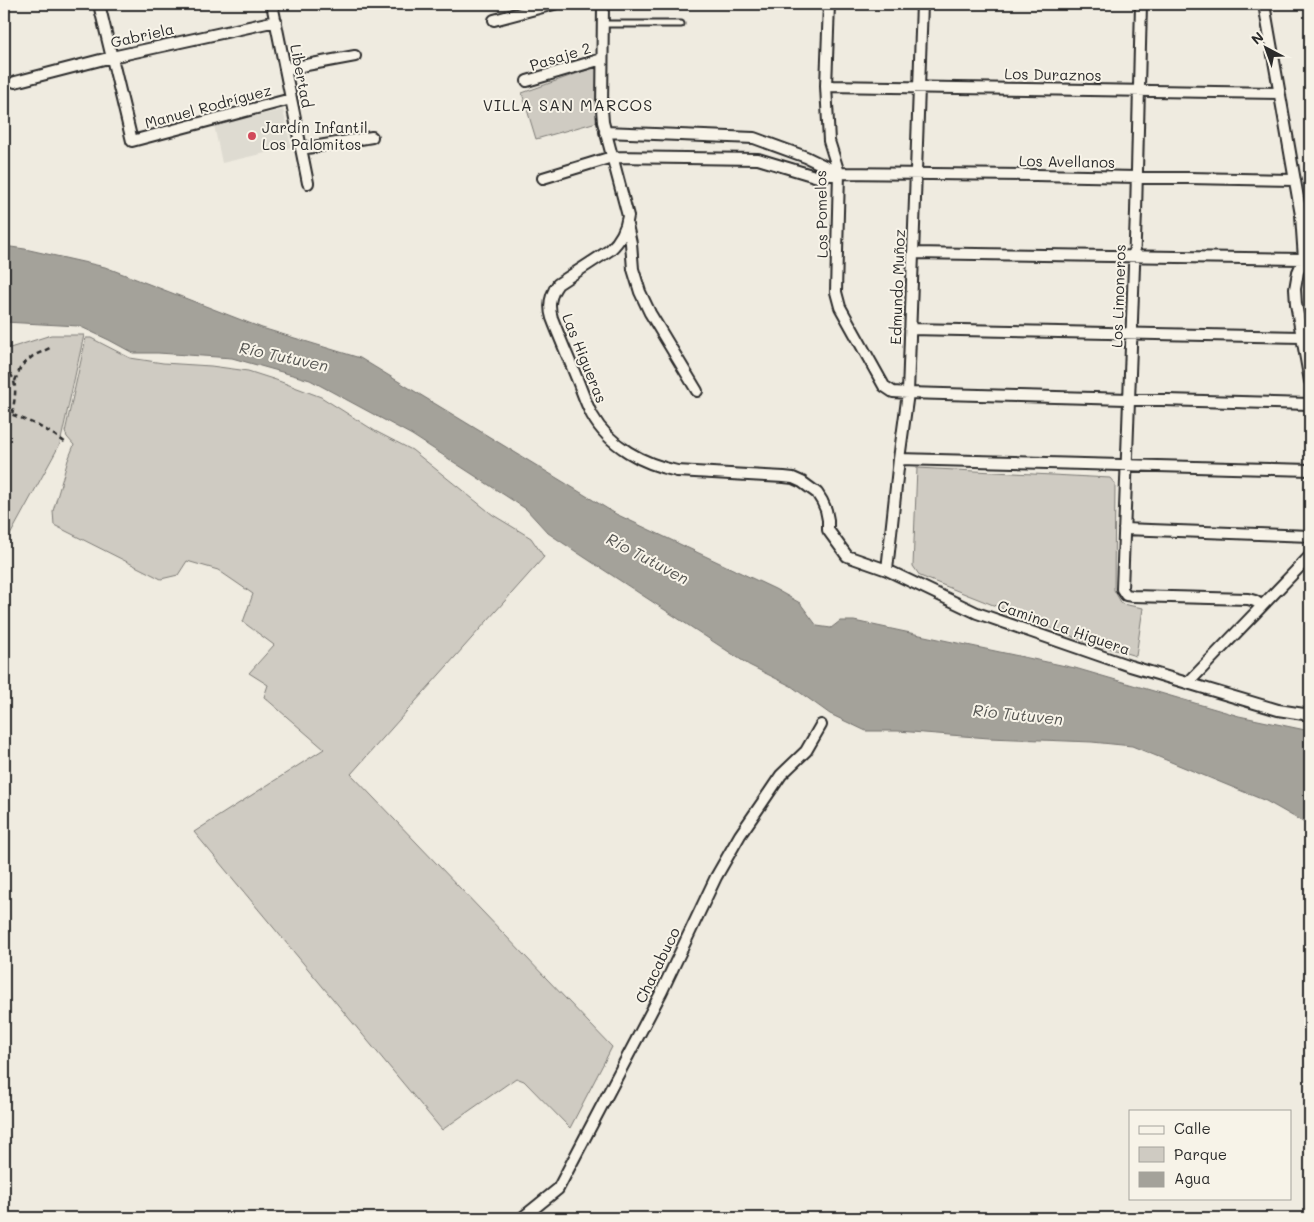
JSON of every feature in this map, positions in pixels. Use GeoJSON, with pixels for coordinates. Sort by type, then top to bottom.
{"type":"FeatureCollection","features":[{"type":"Feature","properties":{"kind":"street"},"geometry":{"type":"LineString","coordinates":[[99,4],[112,57]]}},
{"type":"Feature","properties":{"kind":"street","name":"Libertad"},"geometry":{"type":"LineString","coordinates":[[272,4],[308,183]]}},
{"type":"Feature","properties":{"kind":"street"},"geometry":{"type":"LineString","coordinates":[[494,20],[554,4]]}},
{"type":"Feature","properties":{"kind":"street"},"geometry":{"type":"LineString","coordinates":[[603,4],[603,122],[628,216],[627,225],[636,281],[650,313],[697,391]]}},
{"type":"Feature","properties":{"kind":"street","name":"Los Pomelos"},"geometry":{"type":"LineString","coordinates":[[829,4],[826,86],[829,140],[839,173],[836,292],[840,308],[884,386],[893,392],[908,393],[1310,404]]}},
{"type":"Feature","properties":{"kind":"street","name":"Edmundo Muñoz"},"geometry":{"type":"LineString","coordinates":[[887,570],[908,393],[922,4]]}},
{"type":"Feature","properties":{"kind":"street","name":"Los Limoneros"},"geometry":{"type":"LineString","coordinates":[[1141,4],[1122,589],[1126,595],[1133,596],[1248,599],[1262,606]]}},
{"type":"Feature","properties":{"kind":"street"},"geometry":{"type":"LineString","coordinates":[[1264,4],[1301,215],[1304,259],[1298,272],[1295,289],[1310,381]]}},
{"type":"Feature","properties":{"kind":"street","name":"Gabriela"},"geometry":{"type":"LineString","coordinates":[[16,82],[112,57],[276,21]]}},
{"type":"Feature","properties":{"kind":"street"},"geometry":{"type":"LineString","coordinates":[[285,69],[355,56]]}},
{"type":"Feature","properties":{"kind":"street","name":"Manuel Rodríguez"},"geometry":{"type":"LineString","coordinates":[[112,57],[132,141],[292,99]]}},
{"type":"Feature","properties":{"kind":"street","name":"Pasaje 2"},"geometry":{"type":"LineString","coordinates":[[527,82],[602,58]]}},
{"type":"Feature","properties":{"kind":"street","name":"Los Duraznos"},"geometry":{"type":"LineString","coordinates":[[826,86],[1279,93]]}},
{"type":"Feature","properties":{"kind":"street","name":"Los Avellanos"},"geometry":{"type":"LineString","coordinates":[[605,132],[754,138],[806,157],[839,173]]}},
{"type":"Feature","properties":{"kind":"street"},"geometry":{"type":"LineString","coordinates":[[301,149],[372,137]]}},
{"type":"Feature","properties":{"kind":"street","name":"Los Avellanos"},"geometry":{"type":"LineString","coordinates":[[543,178],[612,157],[758,159],[818,177],[839,173],[1294,180]]}},
{"type":"Feature","properties":{"kind":"street","name":"Las Higueras"},"geometry":{"type":"LineString","coordinates":[[627,225],[620,240],[610,250],[558,284],[550,297],[552,318],[592,415],[617,444],[651,464],[677,471],[784,477],[802,482],[816,493],[822,501],[826,510],[828,530]]}},
{"type":"Feature","properties":{"kind":"street"},"geometry":{"type":"LineString","coordinates":[[913,253],[1304,259]]}},
{"type":"Feature","properties":{"kind":"street"},"geometry":{"type":"LineString","coordinates":[[910,328],[1302,336]]}},
{"type":"Feature","properties":{"kind":"street"},"geometry":{"type":"LineString","coordinates":[[899,459],[1310,470]]}},
{"type":"Feature","properties":{"kind":"street"},"geometry":{"type":"LineString","coordinates":[[1124,529],[1310,536]]}},
{"type":"Feature","properties":{"kind":"street","name":"Camino La Higuera"},"geometry":{"type":"LineString","coordinates":[[828,530],[847,556],[887,570],[977,613],[1130,666],[1278,710],[1310,715]]}},
{"type":"Feature","properties":{"kind":"street"},"geometry":{"type":"LineString","coordinates":[[1188,683],[1310,556]]}},
{"type":"Feature","properties":{"kind":"street","name":"Chacabuco"},"geometry":{"type":"LineString","coordinates":[[522,1218],[558,1189],[661,993],[716,877],[740,835],[781,775],[806,751],[821,725]]}},
{"type":"Feature","properties":{"kind":"lane"},"geometry":{"type":"LineString","coordinates":[[603,24],[681,24]]}},
{"type":"Feature","properties":{"kind":"path"},"geometry":{"type":"LineString","coordinates":[[15,381],[21,366],[33,356],[52,347]]}},
{"type":"Feature","properties":{"kind":"path"},"geometry":{"type":"LineString","coordinates":[[4,367],[15,381],[16,392],[12,415]]}},
{"type":"Feature","properties":{"kind":"path"},"geometry":{"type":"LineString","coordinates":[[4,412],[23,418],[52,433],[66,443]]}},
{"type":"Feature","properties":{"kind":"shaded area","name":"Jardín Infantil Los Palomitos"},"geometry":{"type":"Polygon","coordinates":[[[283,110],[291,147],[222,163],[214,125],[283,110]]]}},
{"type":"Feature","properties":{"kind":"green space","name":"VILLA SAN MARCOS"},"geometry":{"type":"Polygon","coordinates":[[[598,66],[597,122],[536,139],[522,93],[598,66]]]}},
{"type":"Feature","properties":{"kind":"green space"},"geometry":{"type":"Polygon","coordinates":[[[51,335],[84,335],[60,444],[4,543],[4,346],[10,348],[51,335]]]}},
{"type":"Feature","properties":{"kind":"green space"},"geometry":{"type":"Polygon","coordinates":[[[86,338],[91,338],[130,358],[248,371],[321,397],[375,431],[412,450],[493,515],[531,538],[544,557],[351,774],[612,1047],[570,1128],[524,1081],[516,1078],[442,1130],[194,832],[324,749],[264,697],[268,685],[249,673],[274,645],[243,622],[253,594],[218,570],[187,561],[178,575],[161,579],[54,525],[53,511],[74,445],[65,432],[86,338]]]}},
{"type":"Feature","properties":{"kind":"green space"},"geometry":{"type":"Polygon","coordinates":[[[917,468],[1110,478],[1115,484],[1114,590],[1122,604],[1143,608],[1136,656],[1084,641],[920,576],[913,566],[917,468]]]}},
{"type":"Feature","properties":{"kind":"water","name":"Río Tutuven"},"geometry":{"type":"Polygon","coordinates":[[[4,246],[105,267],[262,328],[360,358],[616,514],[775,589],[800,603],[817,626],[831,628],[840,621],[854,621],[1075,668],[1239,716],[1310,731],[1310,822],[1303,822],[1266,801],[1132,746],[898,731],[866,731],[830,714],[791,686],[749,665],[548,533],[526,509],[412,435],[310,380],[232,358],[133,353],[79,326],[4,322],[4,246]]]}},
{"type":"Feature","properties":{"kind":"place","name":"Jardín Infantil Los Palomitos"},"geometry":{"type":"Point","coordinates":[252,136]}},
{"type":"Feature","properties":{"kind":"district","name":"VILLA SAN MARCOS"},"geometry":{"type":"Point","coordinates":[568,104]}}]}
